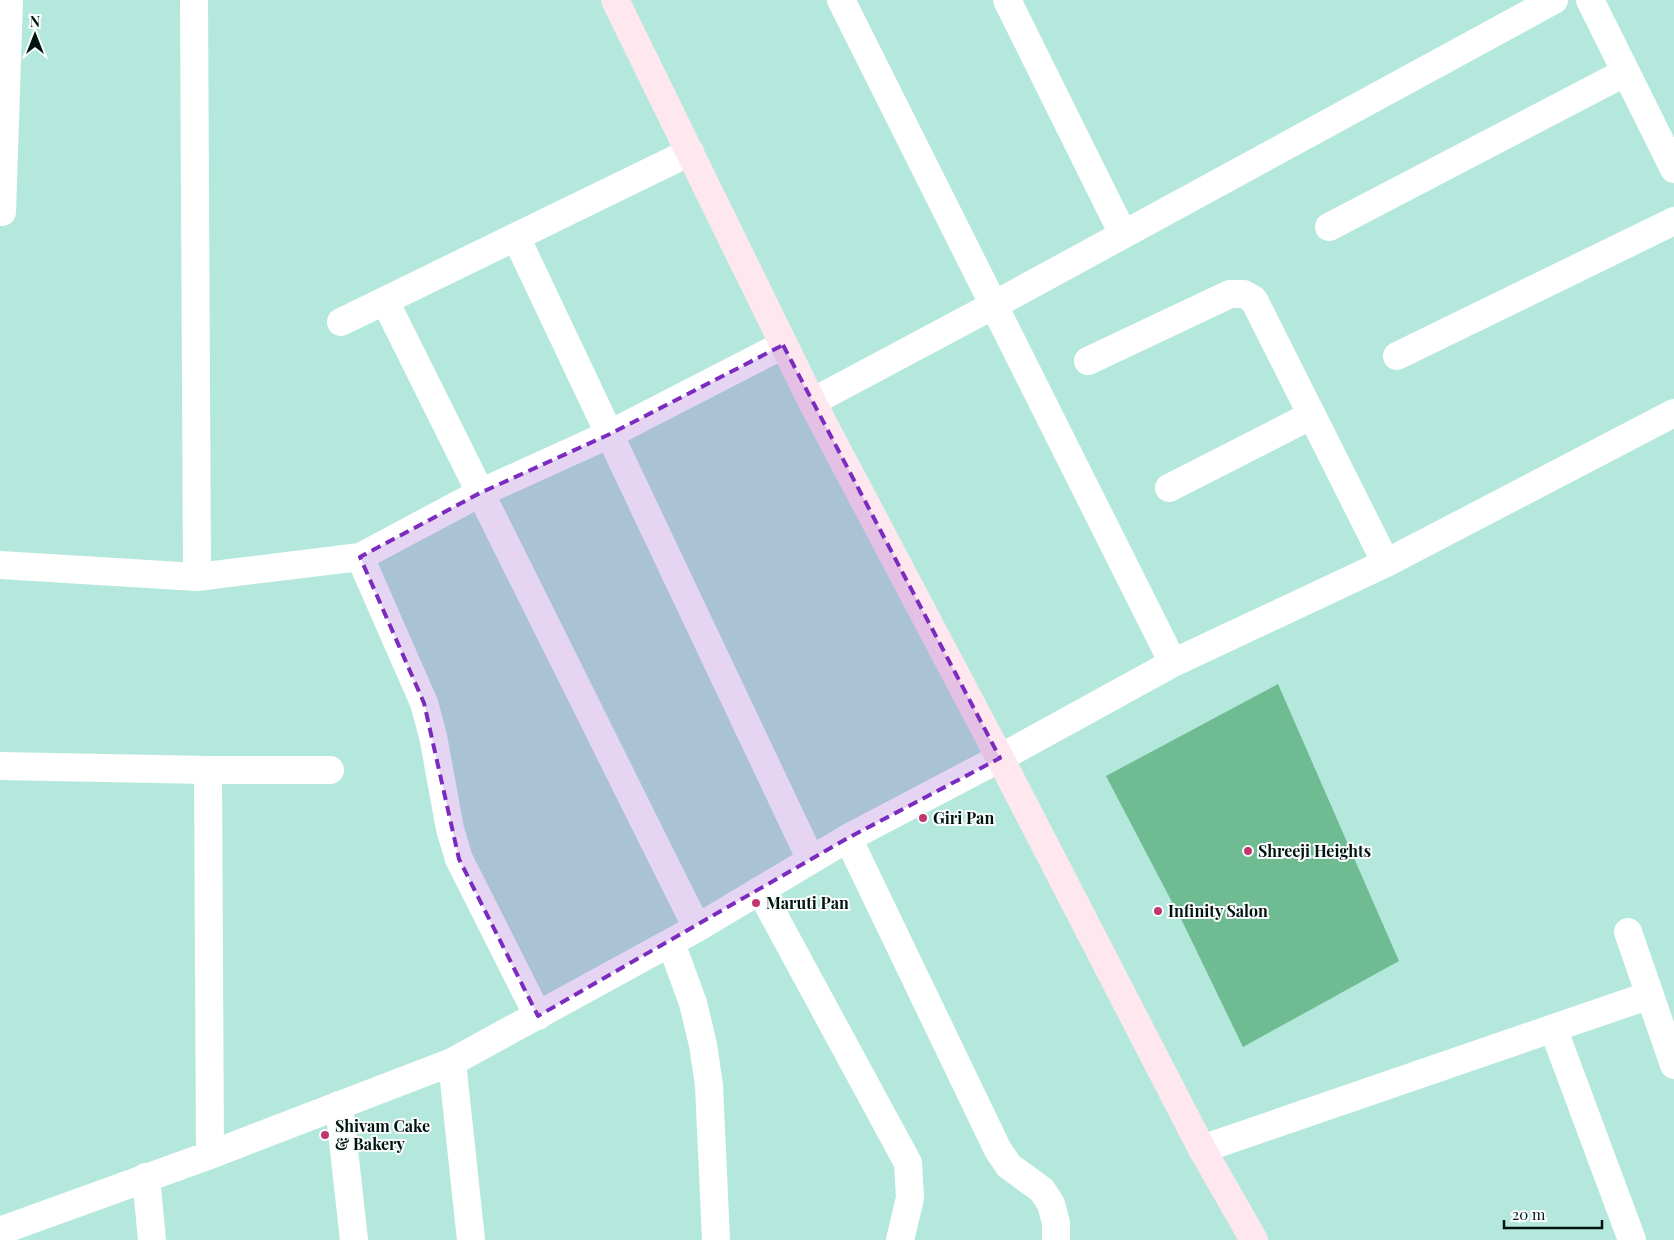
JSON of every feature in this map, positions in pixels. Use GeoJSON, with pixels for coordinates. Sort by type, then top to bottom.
{"type":"FeatureCollection","features":[{"type":"Feature","properties":{"kind":"street"},"geometry":{"type":"LineString","coordinates":[[2,212],[9,0]]}},
{"type":"Feature","properties":{"kind":"street"},"geometry":{"type":"LineString","coordinates":[[194,0],[197,577]]}},
{"type":"Feature","properties":{"kind":"street"},"geometry":{"type":"LineString","coordinates":[[615,0],[812,402],[1000,758],[1202,1149],[1254,1240]]}},
{"type":"Feature","properties":{"kind":"street"},"geometry":{"type":"LineString","coordinates":[[841,0],[1173,663]]}},
{"type":"Feature","properties":{"kind":"street"},"geometry":{"type":"LineString","coordinates":[[1007,0],[1123,234]]}},
{"type":"Feature","properties":{"kind":"street"},"geometry":{"type":"LineString","coordinates":[[812,402],[1554,0]]}},
{"type":"Feature","properties":{"kind":"street"},"geometry":{"type":"LineString","coordinates":[[1590,0],[1674,170]]}},
{"type":"Feature","properties":{"kind":"street"},"geometry":{"type":"LineString","coordinates":[[1329,227],[1626,72]]}},
{"type":"Feature","properties":{"kind":"street"},"geometry":{"type":"LineString","coordinates":[[341,322],[690,152]]}},
{"type":"Feature","properties":{"kind":"street"},"geometry":{"type":"LineString","coordinates":[[1397,356],[1674,221]]}},
{"type":"Feature","properties":{"kind":"street"},"geometry":{"type":"LineString","coordinates":[[516,237],[812,860]]}},
{"type":"Feature","properties":{"kind":"street"},"geometry":{"type":"LineString","coordinates":[[1088,362],[1230,294],[1244,294],[1254,300],[1386,563]]}},
{"type":"Feature","properties":{"kind":"street"},"geometry":{"type":"LineString","coordinates":[[385,301],[697,928]]}},
{"type":"Feature","properties":{"kind":"street"},"geometry":{"type":"LineString","coordinates":[[0,565],[197,577],[360,557],[480,493],[610,434],[783,345]]}},
{"type":"Feature","properties":{"kind":"street"},"geometry":{"type":"LineString","coordinates":[[0,1232],[210,1155],[452,1062],[671,943],[848,838],[1000,758],[1173,663],[1386,563],[1674,413]]}},
{"type":"Feature","properties":{"kind":"street"},"geometry":{"type":"LineString","coordinates":[[1169,488],[1312,415]]}},
{"type":"Feature","properties":{"kind":"street"},"geometry":{"type":"LineString","coordinates":[[360,557],[424,703],[433,736],[450,829],[459,859],[538,1016]]}},
{"type":"Feature","properties":{"kind":"street"},"geometry":{"type":"LineString","coordinates":[[0,766],[330,770]]}},
{"type":"Feature","properties":{"kind":"street"},"geometry":{"type":"LineString","coordinates":[[208,770],[210,1155]]}},
{"type":"Feature","properties":{"kind":"street"},"geometry":{"type":"LineString","coordinates":[[848,838],[998,1150],[1009,1166],[1042,1190],[1050,1204],[1056,1223],[1056,1240]]}},
{"type":"Feature","properties":{"kind":"street"},"geometry":{"type":"LineString","coordinates":[[760,890],[908,1163],[910,1198],[900,1240]]}},
{"type":"Feature","properties":{"kind":"street"},"geometry":{"type":"LineString","coordinates":[[1628,932],[1674,1065]]}},
{"type":"Feature","properties":{"kind":"street"},"geometry":{"type":"LineString","coordinates":[[671,943],[693,1003],[703,1044],[709,1085],[716,1240]]}},
{"type":"Feature","properties":{"kind":"street"},"geometry":{"type":"LineString","coordinates":[[1202,1149],[1650,995]]}},
{"type":"Feature","properties":{"kind":"street"},"geometry":{"type":"LineString","coordinates":[[1553,1028],[1632,1240]]}},
{"type":"Feature","properties":{"kind":"street"},"geometry":{"type":"LineString","coordinates":[[452,1062],[471,1240]]}},
{"type":"Feature","properties":{"kind":"street"},"geometry":{"type":"LineString","coordinates":[[339,1105],[354,1240]]}},
{"type":"Feature","properties":{"kind":"street"},"geometry":{"type":"LineString","coordinates":[[146,1178],[152,1240]]}},
{"type":"Feature","properties":{"kind":"highlighted area"},"geometry":{"type":"Polygon","coordinates":[[[783,345],[1000,758],[848,838],[538,1016],[459,859],[424,703],[360,557],[480,493],[610,434],[783,345]]]}},
{"type":"Feature","properties":{"kind":"building","name":"Shreeji Heights"},"geometry":{"type":"Polygon","coordinates":[[[1278,684],[1399,961],[1243,1047],[1184,925],[1106,776],[1278,684]]]}},
{"type":"Feature","properties":{"kind":"place","name":"Giri Pan"},"geometry":{"type":"Point","coordinates":[923,818]}},
{"type":"Feature","properties":{"kind":"place","name":"Shreeji Heights"},"geometry":{"type":"Point","coordinates":[1248,851]}},
{"type":"Feature","properties":{"kind":"place","name":"Maruti Pan"},"geometry":{"type":"Point","coordinates":[756,903]}},
{"type":"Feature","properties":{"kind":"place","name":"Infinity Salon"},"geometry":{"type":"Point","coordinates":[1158,911]}},
{"type":"Feature","properties":{"kind":"place","name":"Shivam Cake & Bakery"},"geometry":{"type":"Point","coordinates":[325,1135]}}]}
